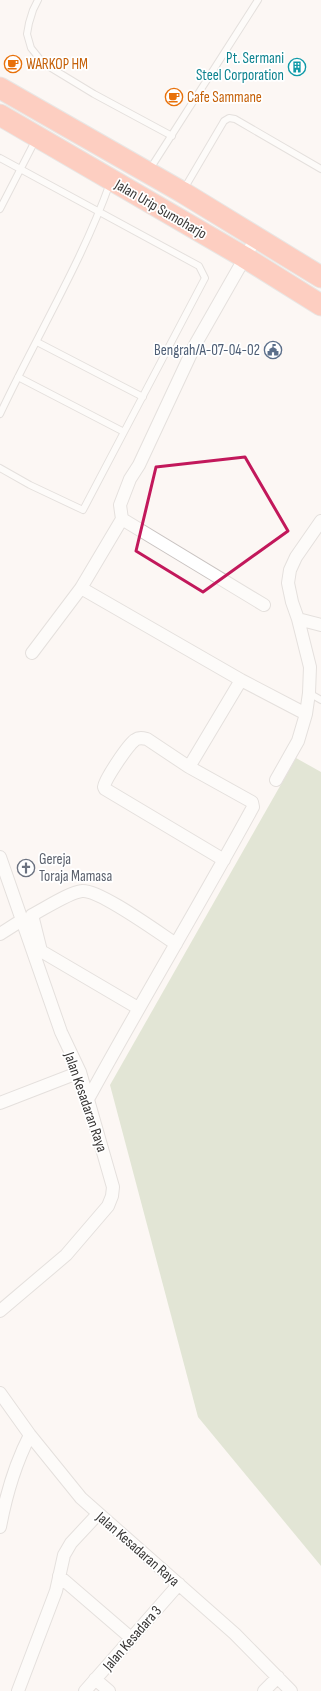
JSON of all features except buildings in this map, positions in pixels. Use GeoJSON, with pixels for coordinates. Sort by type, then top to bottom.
{"type":"FeatureCollection","features":[{"type":"Feature","properties":{"kind":"highway","name":"Jalan Urip Sumoharjo"},"geometry":{"type":"LineString","coordinates":[[0,88],[125,158],[321,277]]}},
{"type":"Feature","properties":{"kind":"highway"},"geometry":{"type":"LineString","coordinates":[[32,134],[40,111]]}},
{"type":"Feature","properties":{"kind":"highway","name":"Jalan Urip Sumoharjo"},"geometry":{"type":"LineString","coordinates":[[0,115],[244,257],[321,305]]}},
{"type":"Feature","properties":{"kind":"highway"},"geometry":{"type":"LineString","coordinates":[[112,180],[125,158]]}},
{"type":"Feature","properties":{"kind":"street"},"geometry":{"type":"LineString","coordinates":[[32,653],[81,588],[122,519],[120,506],[130,479],[139,465],[195,345],[256,238]]}},
{"type":"Feature","properties":{"kind":"street"},"geometry":{"type":"LineString","coordinates":[[122,519],[264,605]]}},
{"type":"Feature","properties":{"kind":"street"},"geometry":{"type":"LineString","coordinates":[[276,780],[298,741],[306,714],[309,693],[310,667],[288,583],[290,570],[296,557],[321,521]]}},
{"type":"Feature","properties":{"kind":"street"},"geometry":{"type":"LineString","coordinates":[[81,588],[241,680],[306,714]]}},
{"type":"Feature","properties":{"kind":"street"},"geometry":{"type":"LineString","coordinates":[[298,619],[321,625]]}},
{"type":"Feature","properties":{"kind":"street"},"geometry":{"type":"LineString","coordinates":[[189,767],[241,680]]}},
{"type":"Feature","properties":{"kind":"street"},"geometry":{"type":"LineString","coordinates":[[87,1101],[138,1008],[176,944],[224,860],[253,807],[252,802],[189,767],[147,739],[141,737],[135,739],[120,758],[105,782],[105,789],[224,860]]}},
{"type":"Feature","properties":{"kind":"street","name":"Jalan Kesadaran Raya"},"geometry":{"type":"LineString","coordinates":[[0,857],[61,1032],[80,1072],[87,1101],[113,1187],[111,1200],[66,1256],[0,1311]]}},
{"type":"Feature","properties":{"kind":"street"},"geometry":{"type":"LineString","coordinates":[[138,1008],[41,951],[32,915],[83,891],[94,893],[176,944]]}},
{"type":"Feature","properties":{"kind":"street"},"geometry":{"type":"LineString","coordinates":[[0,934],[22,920]]}},
{"type":"Feature","properties":{"kind":"street"},"geometry":{"type":"LineString","coordinates":[[0,1103],[80,1072]]}},
{"type":"Feature","properties":{"kind":"street","name":"Jalan Kesadaran Raya"},"geometry":{"type":"LineString","coordinates":[[0,1393],[30,1435],[81,1498],[235,1634],[291,1691]]}},
{"type":"Feature","properties":{"kind":"street"},"geometry":{"type":"LineString","coordinates":[[0,1527],[3,1498],[30,1435]]}},
{"type":"Feature","properties":{"kind":"street"},"geometry":{"type":"LineString","coordinates":[[18,1691],[56,1591],[64,1555],[71,1543],[98,1514]]}},
{"type":"Feature","properties":{"kind":"street"},"geometry":{"type":"LineString","coordinates":[[60,1576],[131,1638]]}},
{"type":"Feature","properties":{"kind":"street","name":"Jalan Kesadara 3"},"geometry":{"type":"LineString","coordinates":[[85,1691],[179,1584]]}},
{"type":"Feature","properties":{"kind":"street"},"geometry":{"type":"LineString","coordinates":[[264,1691],[278,1677]]}},
{"type":"Feature","properties":{"kind":"street"},"geometry":{"type":"LineString","coordinates":[[95,1679],[109,1691]]}},
{"type":"Feature","properties":{"kind":"lane"},"geometry":{"type":"LineString","coordinates":[[38,0],[28,24],[27,34],[31,48],[43,63],[94,94],[172,136]]}},
{"type":"Feature","properties":{"kind":"lane"},"geometry":{"type":"LineString","coordinates":[[148,172],[258,0]]}},
{"type":"Feature","properties":{"kind":"lane"},"geometry":{"type":"LineString","coordinates":[[182,192],[224,121],[229,118],[235,119],[321,169]]}},
{"type":"Feature","properties":{"kind":"lane"},"geometry":{"type":"LineString","coordinates":[[0,209],[20,169],[32,134]]}},
{"type":"Feature","properties":{"kind":"lane"},"geometry":{"type":"LineString","coordinates":[[0,158],[198,266],[206,278],[83,510],[36,489],[0,468]]}},
{"type":"Feature","properties":{"kind":"lane"},"geometry":{"type":"LineString","coordinates":[[0,414],[37,342],[100,212],[112,180]]}},
{"type":"Feature","properties":{"kind":"lane"},"geometry":{"type":"LineString","coordinates":[[37,342],[143,397]]}},
{"type":"Feature","properties":{"kind":"lane"},"geometry":{"type":"LineString","coordinates":[[18,377],[124,432]]}},
{"type":"Feature","properties":{"kind":"lane"},"geometry":{"type":"LineString","coordinates":[[309,693],[321,700]]}},
{"type":"Feature","properties":{"kind":"highlighted area"},"geometry":{"type":"Polygon","coordinates":[[[245,457],[288,531],[203,592],[136,551],[156,467],[245,457]]]}},
{"type":"Feature","properties":{"kind":"green space"},"geometry":{"type":"Polygon","coordinates":[[[296,758],[321,772],[321,1566],[198,1417],[110,1085],[296,758]]]}},
{"type":"Feature","properties":{"kind":"place","name":"WARKOP HM"},"geometry":{"type":"Point","coordinates":[13,64]}},
{"type":"Feature","properties":{"kind":"place","name":"Pt. Sermani Steel Corporation"},"geometry":{"type":"Point","coordinates":[297,67]}},
{"type":"Feature","properties":{"kind":"place","name":"Cafe Sammane"},"geometry":{"type":"Point","coordinates":[174,97]}},
{"type":"Feature","properties":{"kind":"place","name":"Bengrah/A-07-04-02"},"geometry":{"type":"Point","coordinates":[273,350]}},
{"type":"Feature","properties":{"kind":"place","name":"Gereja Toraja Mamasa"},"geometry":{"type":"Point","coordinates":[26,868]}}]}
